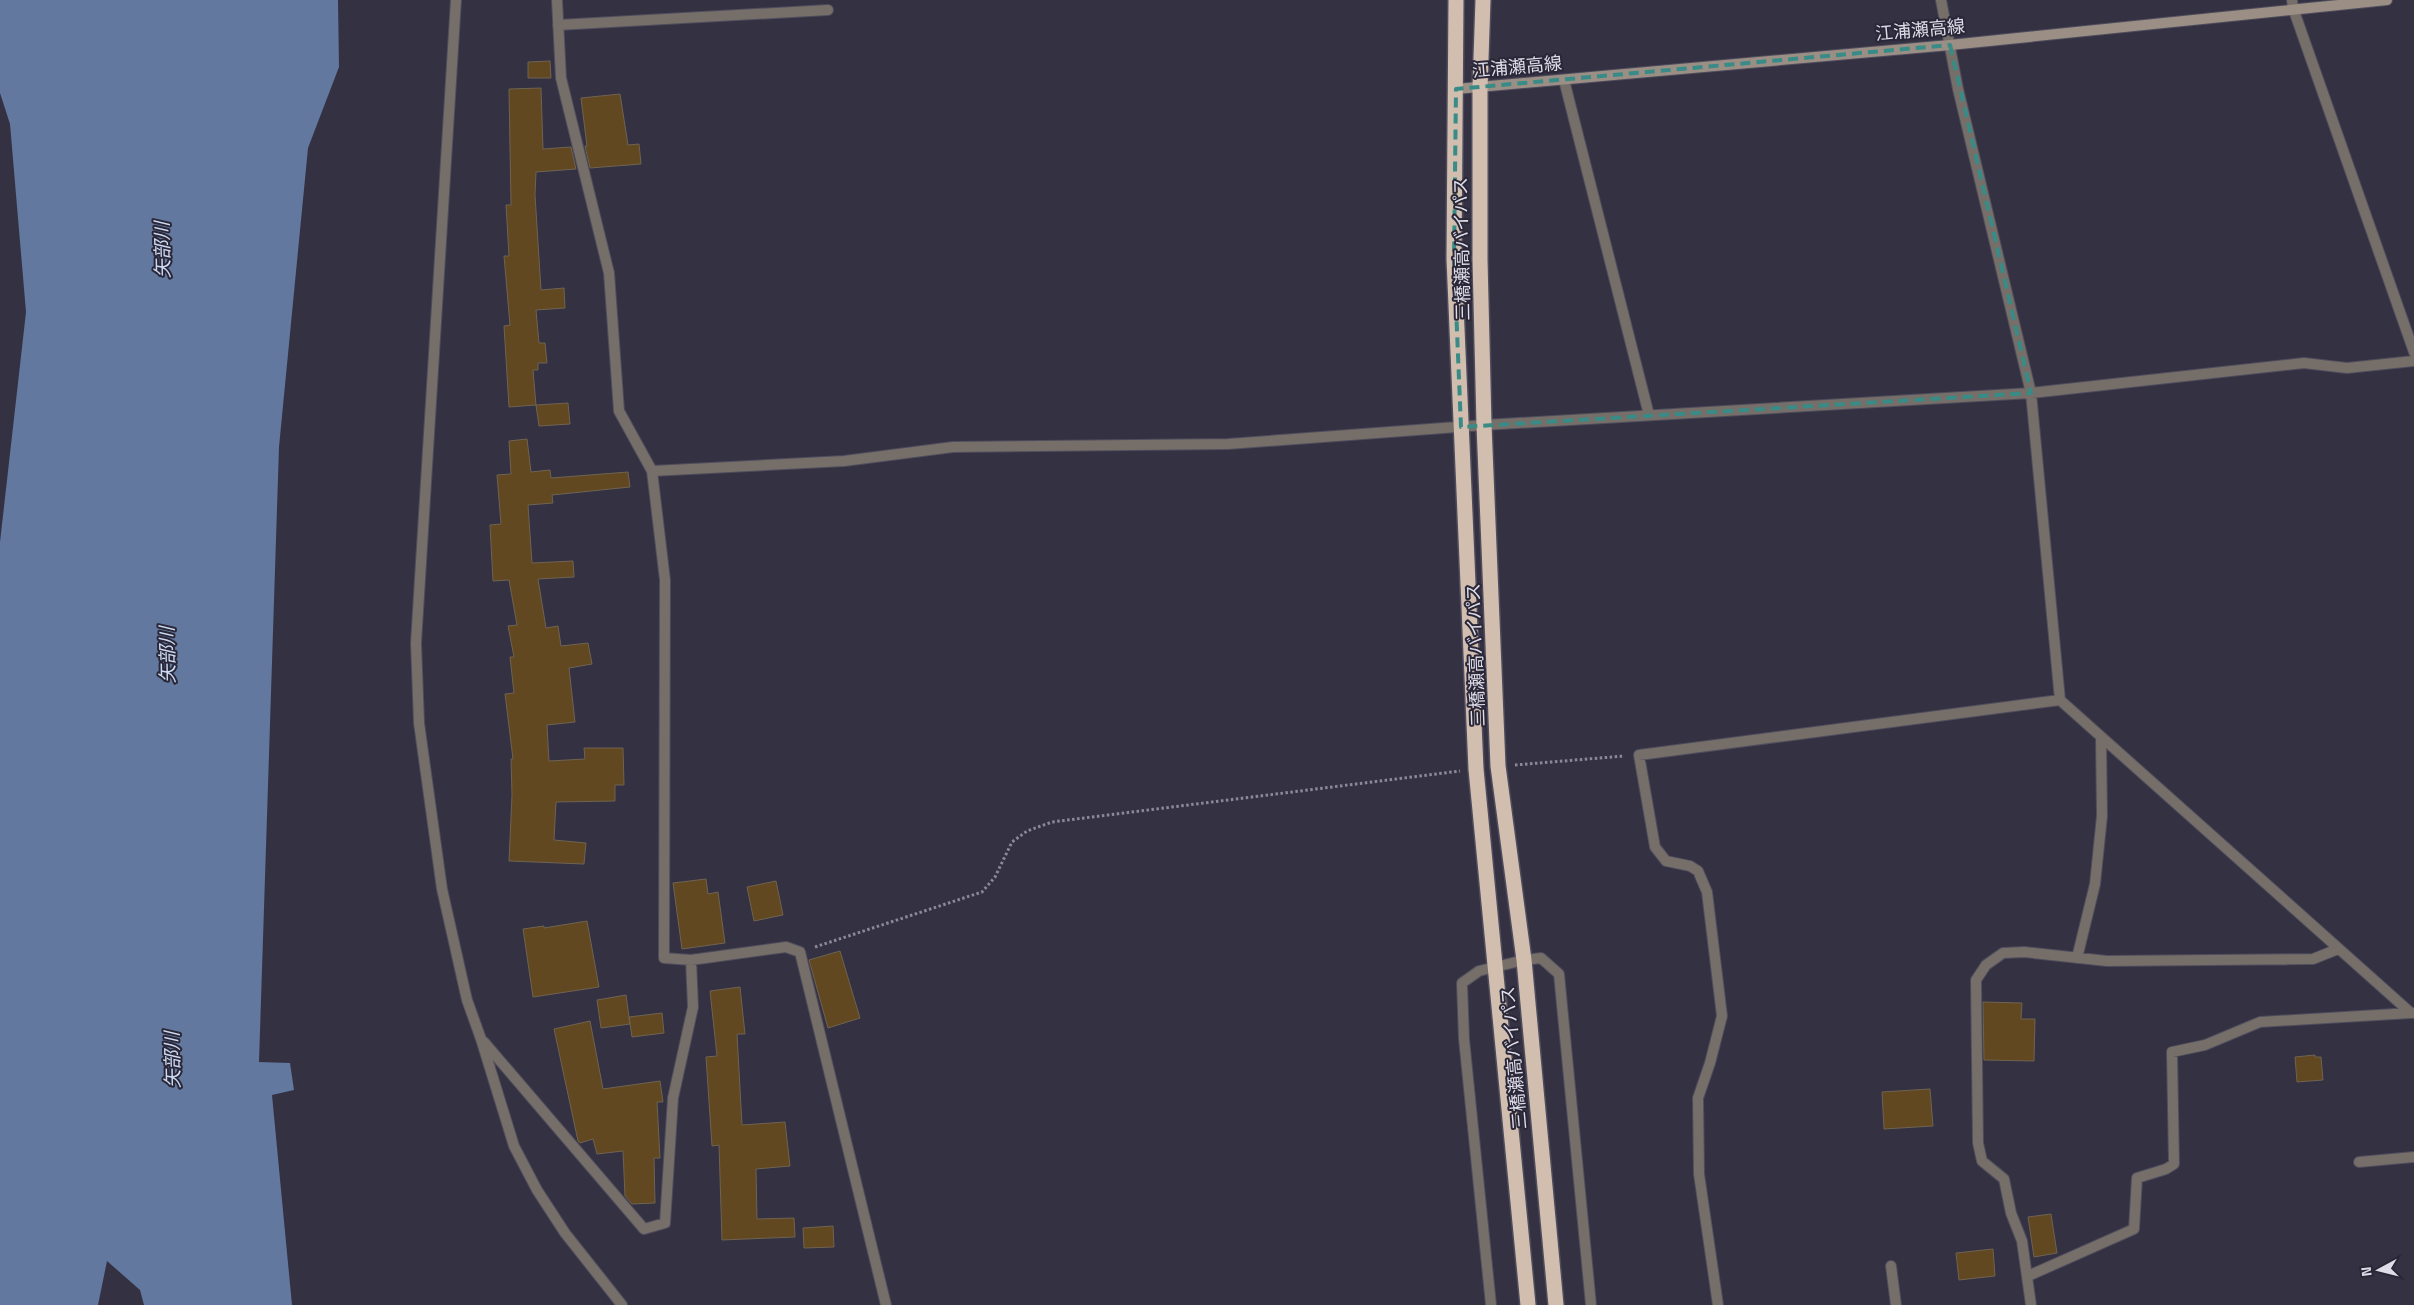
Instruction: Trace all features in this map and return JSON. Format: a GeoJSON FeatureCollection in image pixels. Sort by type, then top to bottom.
{"type":"FeatureCollection","features":[{"type":"Feature","properties":{"kind":"highway","name":"三橋瀬高バイパス"},"geometry":{"type":"LineString","coordinates":[[1456,0],[1454,259],[1476,769],[1528,1305]]}},
{"type":"Feature","properties":{"kind":"highway","name":"三橋瀬高バイパス"},"geometry":{"type":"LineString","coordinates":[[1483,0],[1480,88],[1480,260],[1484,425],[1498,766],[1524,960],[1556,1305]]}},
{"type":"Feature","properties":{"kind":"main road","name":"江浦瀬高線"},"geometry":{"type":"LineString","coordinates":[[1456,89],[1950,45],[2293,4],[2387,0]]}},
{"type":"Feature","properties":{"kind":"street"},"geometry":{"type":"LineString","coordinates":[[456,0],[416,643],[419,724],[442,889],[467,1000],[481,1039],[506,1126],[514,1146],[537,1190],[565,1232],[622,1305]]}},
{"type":"Feature","properties":{"kind":"street"},"geometry":{"type":"LineString","coordinates":[[557,0],[561,78],[609,273],[619,411],[652,471],[666,580],[664,958],[691,960],[786,947],[800,952],[886,1305]]}},
{"type":"Feature","properties":{"kind":"street"},"geometry":{"type":"LineString","coordinates":[[1941,0],[1958,89],[2031,393],[2060,700],[2412,1013]]}},
{"type":"Feature","properties":{"kind":"street"},"geometry":{"type":"LineString","coordinates":[[2293,4],[2414,352]]}},
{"type":"Feature","properties":{"kind":"street"},"geometry":{"type":"LineString","coordinates":[[558,25],[828,10]]}},
{"type":"Feature","properties":{"kind":"street"},"geometry":{"type":"LineString","coordinates":[[1564,80],[1650,415]]}},
{"type":"Feature","properties":{"kind":"street"},"geometry":{"type":"LineString","coordinates":[[652,471],[844,461],[953,447],[1228,444],[1484,425],[2031,393],[2304,363],[2347,368],[2414,362]]}},
{"type":"Feature","properties":{"kind":"street"},"geometry":{"type":"LineString","coordinates":[[1718,1305],[1699,1174],[1698,1098],[1710,1063],[1722,1016],[1707,892],[1698,871],[1690,866],[1666,861],[1655,848],[1639,755],[2060,700]]}},
{"type":"Feature","properties":{"kind":"street"},"geometry":{"type":"LineString","coordinates":[[2078,958],[2095,884],[2102,816],[2101,737]]}},
{"type":"Feature","properties":{"kind":"street"},"geometry":{"type":"LineString","coordinates":[[2030,1305],[2028,1276],[2022,1241],[2011,1213],[2004,1179],[1982,1161],[1978,1144],[1976,980],[1986,965],[2003,953],[2024,952],[2107,961],[2313,959],[2338,949]]}},
{"type":"Feature","properties":{"kind":"street"},"geometry":{"type":"LineString","coordinates":[[1491,1305],[1464,1039],[1462,983],[1479,971],[1524,960],[1541,958],[1560,974],[1591,1305]]}},
{"type":"Feature","properties":{"kind":"street"},"geometry":{"type":"LineString","coordinates":[[481,1039],[644,1229],[665,1223],[673,1098],[693,1007],[691,960]]}},
{"type":"Feature","properties":{"kind":"street"},"geometry":{"type":"LineString","coordinates":[[2028,1276],[2134,1229],[2137,1178],[2166,1169],[2174,1164],[2172,1052],[2205,1045],[2260,1022],[2412,1013]]}},
{"type":"Feature","properties":{"kind":"street"},"geometry":{"type":"LineString","coordinates":[[2359,1162],[2414,1157]]}},
{"type":"Feature","properties":{"kind":"street"},"geometry":{"type":"LineString","coordinates":[[1892,1266],[1896,1305]]}},
{"type":"Feature","properties":{"kind":"path"},"geometry":{"type":"LineString","coordinates":[[1498,766],[1639,755]]}},
{"type":"Feature","properties":{"kind":"path"},"geometry":{"type":"LineString","coordinates":[[800,952],[982,892],[995,877],[1012,842],[1027,831],[1052,822],[1476,769]]}},
{"type":"Feature","properties":{"kind":"highlighted area"},"geometry":{"type":"Polygon","coordinates":[[[1950,45],[2031,393],[1461,427],[1454,259],[1456,89],[1950,45]]]}},
{"type":"Feature","properties":{"kind":"water","name":"矢部川"},"geometry":{"type":"Polygon","coordinates":[[[0,0],[338,0],[339,67],[308,148],[279,447],[259,1062],[290,1063],[294,1090],[272,1095],[292,1305],[144,1305],[140,1290],[107,1261],[98,1305],[0,1305],[0,542],[26,312],[10,124],[0,93],[0,0]]]}},
{"type":"Feature","properties":{"kind":"building"},"geometry":{"type":"Polygon","coordinates":[[[550,61],[551,78],[528,78],[528,62],[550,61]]]}},
{"type":"Feature","properties":{"kind":"building"},"geometry":{"type":"Polygon","coordinates":[[[541,88],[543,149],[571,147],[576,169],[536,172],[535,195],[541,290],[564,288],[565,308],[536,310],[539,343],[545,343],[547,363],[538,363],[538,370],[533,370],[536,405],[509,407],[504,326],[510,325],[504,256],[509,256],[506,205],[511,205],[509,89],[541,88]]]}},
{"type":"Feature","properties":{"kind":"building"},"geometry":{"type":"Polygon","coordinates":[[[620,94],[628,145],[639,144],[641,164],[590,168],[585,146],[587,146],[581,98],[620,94]]]}},
{"type":"Feature","properties":{"kind":"building"},"geometry":{"type":"Polygon","coordinates":[[[568,403],[570,424],[539,426],[536,405],[568,403]]]}},
{"type":"Feature","properties":{"kind":"building"},"geometry":{"type":"Polygon","coordinates":[[[527,439],[531,472],[550,470],[551,478],[628,472],[630,487],[552,495],[553,503],[528,505],[532,563],[573,561],[574,577],[538,579],[546,628],[558,626],[561,646],[588,643],[592,664],[569,668],[575,722],[547,725],[549,761],[585,759],[584,748],[623,748],[624,785],[615,785],[615,801],[556,802],[554,840],[586,843],[584,864],[509,861],[512,795],[511,759],[513,759],[505,694],[514,693],[510,657],[514,657],[508,626],[517,625],[509,580],[493,581],[490,525],[501,524],[497,475],[511,474],[509,441],[527,439]]]}},
{"type":"Feature","properties":{"kind":"building"},"geometry":{"type":"Polygon","coordinates":[[[706,879],[708,894],[718,892],[725,943],[682,949],[673,883],[706,879]]]}},
{"type":"Feature","properties":{"kind":"building"},"geometry":{"type":"Polygon","coordinates":[[[776,881],[783,915],[754,921],[747,887],[776,881]]]}},
{"type":"Feature","properties":{"kind":"building"},"geometry":{"type":"Polygon","coordinates":[[[587,921],[599,987],[533,997],[523,929],[544,926],[544,928],[587,921]]]}},
{"type":"Feature","properties":{"kind":"building"},"geometry":{"type":"Polygon","coordinates":[[[840,951],[860,1018],[828,1028],[809,960],[840,951]]]}},
{"type":"Feature","properties":{"kind":"building"},"geometry":{"type":"Polygon","coordinates":[[[740,987],[745,1034],[737,1034],[742,1125],[785,1122],[790,1166],[756,1169],[757,1219],[794,1218],[795,1237],[722,1240],[719,1145],[712,1146],[706,1057],[717,1056],[710,991],[740,987]]]}},
{"type":"Feature","properties":{"kind":"building"},"geometry":{"type":"Polygon","coordinates":[[[626,995],[630,1024],[601,1028],[597,1000],[626,995]]]}},
{"type":"Feature","properties":{"kind":"building"},"geometry":{"type":"Polygon","coordinates":[[[1983,1002],[2022,1003],[2021,1019],[2035,1019],[2034,1061],[1984,1060],[1983,1002]]]}},
{"type":"Feature","properties":{"kind":"building"},"geometry":{"type":"Polygon","coordinates":[[[662,1013],[664,1033],[632,1037],[629,1017],[662,1013]]]}},
{"type":"Feature","properties":{"kind":"building"},"geometry":{"type":"Polygon","coordinates":[[[590,1021],[603,1089],[660,1081],[663,1102],[657,1102],[660,1158],[654,1158],[655,1203],[632,1204],[625,1196],[623,1151],[597,1154],[593,1139],[580,1143],[578,1141],[554,1029],[590,1021]]]}},
{"type":"Feature","properties":{"kind":"building"},"geometry":{"type":"Polygon","coordinates":[[[2315,1055],[2315,1057],[2321,1057],[2323,1080],[2297,1082],[2295,1057],[2315,1055]]]}},
{"type":"Feature","properties":{"kind":"building"},"geometry":{"type":"Polygon","coordinates":[[[1930,1089],[1933,1126],[1884,1129],[1882,1092],[1930,1089]]]}},
{"type":"Feature","properties":{"kind":"building"},"geometry":{"type":"Polygon","coordinates":[[[2051,1214],[2057,1253],[2034,1257],[2028,1217],[2051,1214]]]}},
{"type":"Feature","properties":{"kind":"building"},"geometry":{"type":"Polygon","coordinates":[[[833,1226],[834,1247],[804,1248],[803,1228],[833,1226]]]}},
{"type":"Feature","properties":{"kind":"building"},"geometry":{"type":"Polygon","coordinates":[[[1993,1249],[1995,1276],[1959,1280],[1956,1253],[1993,1249]]]}}]}
